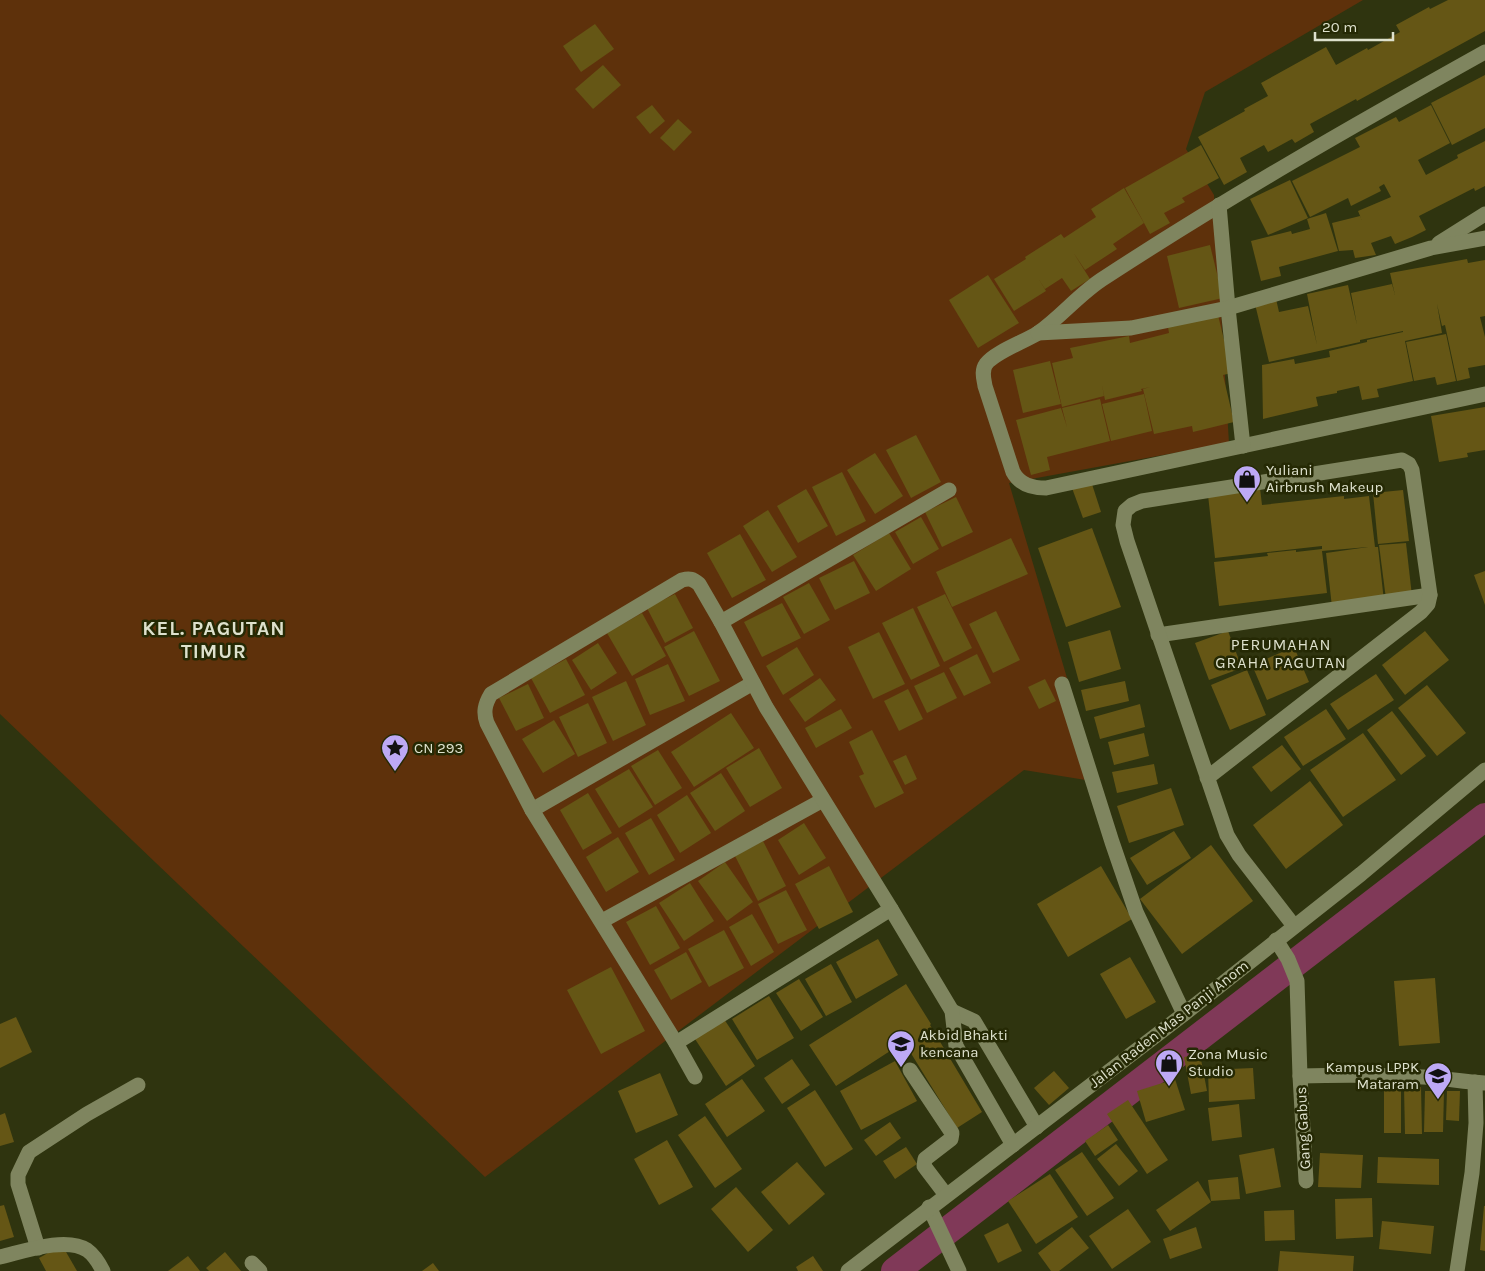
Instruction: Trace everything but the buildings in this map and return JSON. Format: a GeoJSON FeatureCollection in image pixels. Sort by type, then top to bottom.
{"type":"FeatureCollection","features":[{"type":"Feature","properties":{"kind":"street"},"geometry":{"type":"LineString","coordinates":[[1485,52],[1219,205],[1102,279],[1038,333],[987,362],[983,373],[985,386],[1013,472],[1016,478],[1025,485],[1036,488],[1046,488],[1485,394]]}},
{"type":"Feature","properties":{"kind":"street"},"geometry":{"type":"LineString","coordinates":[[1219,205],[1243,446]]}},
{"type":"Feature","properties":{"kind":"street"},"geometry":{"type":"LineString","coordinates":[[1431,248],[1485,214]]}},
{"type":"Feature","properties":{"kind":"street"},"geometry":{"type":"LineString","coordinates":[[1038,333],[1131,328],[1228,308],[1431,248],[1485,238]]}},
{"type":"Feature","properties":{"kind":"street"},"geometry":{"type":"LineString","coordinates":[[1208,778],[1422,612],[1428,604],[1430,595],[1412,470],[1409,464],[1402,460],[1392,461],[1151,499],[1132,505],[1125,511],[1123,525],[1127,541],[1227,835],[1239,855],[1294,926]]}},
{"type":"Feature","properties":{"kind":"street"},"geometry":{"type":"LineString","coordinates":[[721,622],[950,490]]}},
{"type":"Feature","properties":{"kind":"street"},"geometry":{"type":"LineString","coordinates":[[695,1077],[602,921],[532,810],[484,714],[491,694],[688,578],[699,584],[766,707],[952,1011],[956,1046],[1013,1144]]}},
{"type":"Feature","properties":{"kind":"street"},"geometry":{"type":"LineString","coordinates":[[1158,635],[1430,595]]}},
{"type":"Feature","properties":{"kind":"street"},"geometry":{"type":"LineString","coordinates":[[532,810],[753,683]]}},
{"type":"Feature","properties":{"kind":"street"},"geometry":{"type":"LineString","coordinates":[[1062,684],[1136,912],[1184,1014]]}},
{"type":"Feature","properties":{"kind":"street","name":"Jalan Raden Mas Panji Anom"},"geometry":{"type":"LineString","coordinates":[[848,1271],[929,1207],[1184,1014],[1361,874],[1485,770]]}},
{"type":"Feature","properties":{"kind":"street"},"geometry":{"type":"LineString","coordinates":[[602,921],[822,800]]}},
{"type":"Feature","properties":{"kind":"street"},"geometry":{"type":"LineString","coordinates":[[676,1043],[891,909]]}},
{"type":"Feature","properties":{"kind":"street","name":"Gang Gabus"},"geometry":{"type":"LineString","coordinates":[[1276,940],[1288,959],[1297,981],[1306,1181]]}},
{"type":"Feature","properties":{"kind":"street"},"geometry":{"type":"LineString","coordinates":[[952,1011],[974,1021],[1037,1127]]}},
{"type":"Feature","properties":{"kind":"street"},"geometry":{"type":"LineString","coordinates":[[910,1070],[952,1133],[951,1139],[925,1159],[924,1166],[946,1195]]}},
{"type":"Feature","properties":{"kind":"street","name":"Gang Gabus"},"geometry":{"type":"LineString","coordinates":[[1300,1076],[1374,1075],[1455,1079],[1480,1083]]}},
{"type":"Feature","properties":{"kind":"street"},"geometry":{"type":"LineString","coordinates":[[1457,1271],[1472,1173],[1480,1083]]}},
{"type":"Feature","properties":{"kind":"street"},"geometry":{"type":"LineString","coordinates":[[38,1248],[18,1184],[18,1174],[29,1152],[87,1114],[138,1085]]}},
{"type":"Feature","properties":{"kind":"street"},"geometry":{"type":"LineString","coordinates":[[929,1207],[959,1271]]}},
{"type":"Feature","properties":{"kind":"street"},"geometry":{"type":"LineString","coordinates":[[0,1257],[60,1244],[71,1245],[86,1249],[97,1260],[103,1271]]}},
{"type":"Feature","properties":{"kind":"shaded area"},"geometry":{"type":"Polygon","coordinates":[[[0,0],[1363,0],[1205,92],[1186,149],[1214,195],[1229,443],[1009,483],[1098,782],[1024,770],[485,1177],[0,714],[0,0]]]}},
{"type":"Feature","properties":{"kind":"waterway"},"geometry":{"type":"LineString","coordinates":[[895,1271],[1485,817]]}},
{"type":"Feature","properties":{"kind":"place","name":"Yuliani Airbrush Makeup"},"geometry":{"type":"Point","coordinates":[1247,503]}},
{"type":"Feature","properties":{"kind":"place","name":"CN 293"},"geometry":{"type":"Point","coordinates":[395,772]}},
{"type":"Feature","properties":{"kind":"place","name":"Akbid Bhakti kencana"},"geometry":{"type":"Point","coordinates":[901,1068]}},
{"type":"Feature","properties":{"kind":"place","name":"Zona Music Studio"},"geometry":{"type":"Point","coordinates":[1169,1087]}},
{"type":"Feature","properties":{"kind":"place","name":"Kampus LPPK Mataram"},"geometry":{"type":"Point","coordinates":[1438,1100]}},
{"type":"Feature","properties":{"kind":"district","name":"KEL. PAGUTAN TIMUR"},"geometry":{"type":"Point","coordinates":[214,640]}},
{"type":"Feature","properties":{"kind":"district","name":"PERUMAHAN GRAHA PAGUTAN"},"geometry":{"type":"Point","coordinates":[1281,653]}}]}
